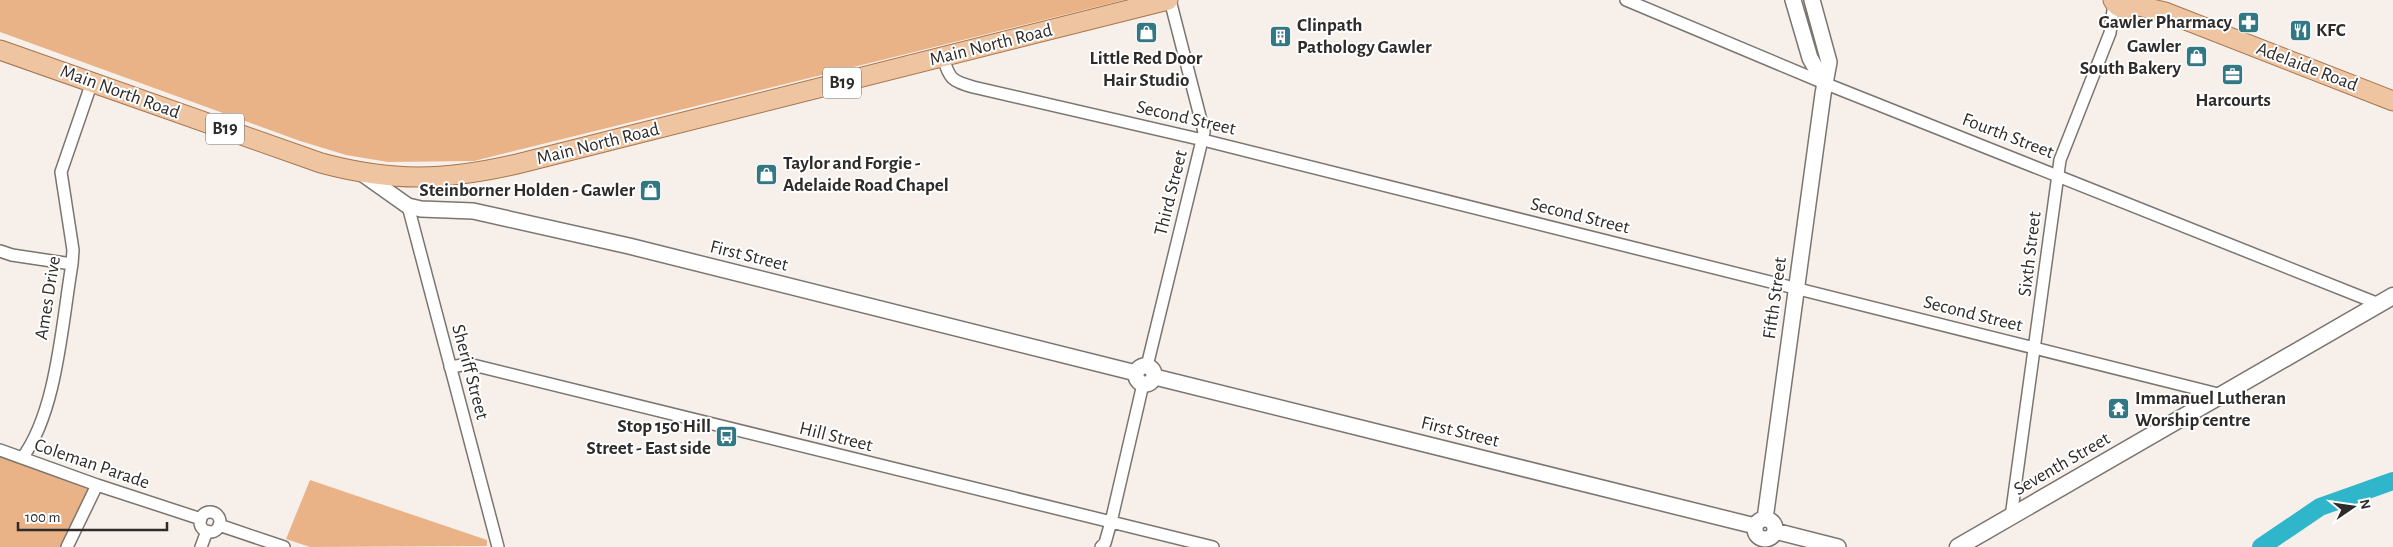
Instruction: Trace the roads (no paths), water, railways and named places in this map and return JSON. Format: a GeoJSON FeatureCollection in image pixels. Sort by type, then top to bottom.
{"type":"FeatureCollection","features":[{"type":"Feature","properties":{"kind":"main road","name":"Main North Road"},"geometry":{"type":"LineString","coordinates":[[0,49],[298,155],[359,171],[424,178],[469,174],[498,168],[1169,0]]}},
{"type":"Feature","properties":{"kind":"main road","name":"Adelaide Road"},"geometry":{"type":"LineString","coordinates":[[2129,3],[2165,12],[2393,101]]}},
{"type":"Feature","properties":{"kind":"main road","name":"Seventh Street"},"geometry":{"type":"LineString","coordinates":[[1958,547],[2386,300]]}},
{"type":"Feature","properties":{"kind":"street","name":"Third Street"},"geometry":{"type":"LineString","coordinates":[[1101,547],[1105,543],[1112,522],[1145,375],[1204,132],[1169,0]]}},
{"type":"Feature","properties":{"kind":"street","name":"Fourth Street"},"geometry":{"type":"LineString","coordinates":[[1626,0],[1824,83],[2058,175],[2386,300]]}},
{"type":"Feature","properties":{"kind":"street"},"geometry":{"type":"LineString","coordinates":[[1793,0],[1810,58],[1824,83]]}},
{"type":"Feature","properties":{"kind":"street","name":"Fifth Street"},"geometry":{"type":"LineString","coordinates":[[1760,522],[1796,288],[1824,83],[1829,62],[1812,0]]}},
{"type":"Feature","properties":{"kind":"street","name":"Sixth Street"},"geometry":{"type":"LineString","coordinates":[[2011,517],[2060,160],[2110,33],[2129,3]]}},
{"type":"Feature","properties":{"kind":"street","name":"Second Street"},"geometry":{"type":"LineString","coordinates":[[943,57],[950,77],[959,83],[1203,140],[2222,395]]}},
{"type":"Feature","properties":{"kind":"street","name":"Ames Drive"},"geometry":{"type":"LineString","coordinates":[[22,458],[34,442],[49,400],[73,250],[61,172],[92,82]]}},
{"type":"Feature","properties":{"kind":"street","name":"First Street"},"geometry":{"type":"LineString","coordinates":[[359,171],[408,206],[421,209],[473,211],[629,246],[1145,375],[1760,522]]}},
{"type":"Feature","properties":{"kind":"street","name":"Sheriff Street"},"geometry":{"type":"LineString","coordinates":[[408,206],[498,547]]}},
{"type":"Feature","properties":{"kind":"street"},"geometry":{"type":"LineString","coordinates":[[0,251],[12,255],[72,264]]}},
{"type":"Feature","properties":{"kind":"street","name":"Hill Street"},"geometry":{"type":"LineString","coordinates":[[450,367],[468,364],[1213,547]]}},
{"type":"Feature","properties":{"kind":"street","name":"Coleman Parade"},"geometry":{"type":"LineString","coordinates":[[0,450],[96,485],[201,519]]}},
{"type":"Feature","properties":{"kind":"street"},"geometry":{"type":"LineString","coordinates":[[67,547],[96,485]]}},
{"type":"Feature","properties":{"kind":"street"},"geometry":{"type":"LineString","coordinates":[[212,513],[218,516],[219,525],[216,530],[207,531],[202,528],[201,519],[204,514],[212,513]]}},
{"type":"Feature","properties":{"kind":"street"},"geometry":{"type":"LineString","coordinates":[[1760,522],[1755,533],[1766,539],[1838,547]]}},
{"type":"Feature","properties":{"kind":"street"},"geometry":{"type":"LineString","coordinates":[[219,525],[284,547]]}},
{"type":"Feature","properties":{"kind":"street"},"geometry":{"type":"LineString","coordinates":[[201,547],[207,531]]}},
{"type":"Feature","properties":{"kind":"waterway"},"geometry":{"type":"LineString","coordinates":[[2261,547],[2320,507],[2393,481]]}},
{"type":"Feature","properties":{"kind":"place","name":"Gawler Pharmacy"},"geometry":{"type":"Point","coordinates":[2248,22]}},
{"type":"Feature","properties":{"kind":"place","name":"KFC"},"geometry":{"type":"Point","coordinates":[2300,30]}},
{"type":"Feature","properties":{"kind":"place","name":"Little Red Door Hair Studio"},"geometry":{"type":"Point","coordinates":[1146,32]}},
{"type":"Feature","properties":{"kind":"place","name":"Clinpath Pathology Gawler"},"geometry":{"type":"Point","coordinates":[1281,36]}},
{"type":"Feature","properties":{"kind":"place","name":"Gawler South Bakery"},"geometry":{"type":"Point","coordinates":[2197,57]}},
{"type":"Feature","properties":{"kind":"place","name":"Harcourts"},"geometry":{"type":"Point","coordinates":[2233,74]}},
{"type":"Feature","properties":{"kind":"place","name":"Taylor and Forgie - Adelaide Road Chapel"},"geometry":{"type":"Point","coordinates":[767,174]}},
{"type":"Feature","properties":{"kind":"place","name":"Steinborner Holden - Gawler"},"geometry":{"type":"Point","coordinates":[651,190]}},
{"type":"Feature","properties":{"kind":"place","name":"Immanuel Lutheran Worship centre"},"geometry":{"type":"Point","coordinates":[2119,409]}},
{"type":"Feature","properties":{"kind":"place","name":"Stop 150 Hill Street - East side"},"geometry":{"type":"Point","coordinates":[727,437]}}]}
